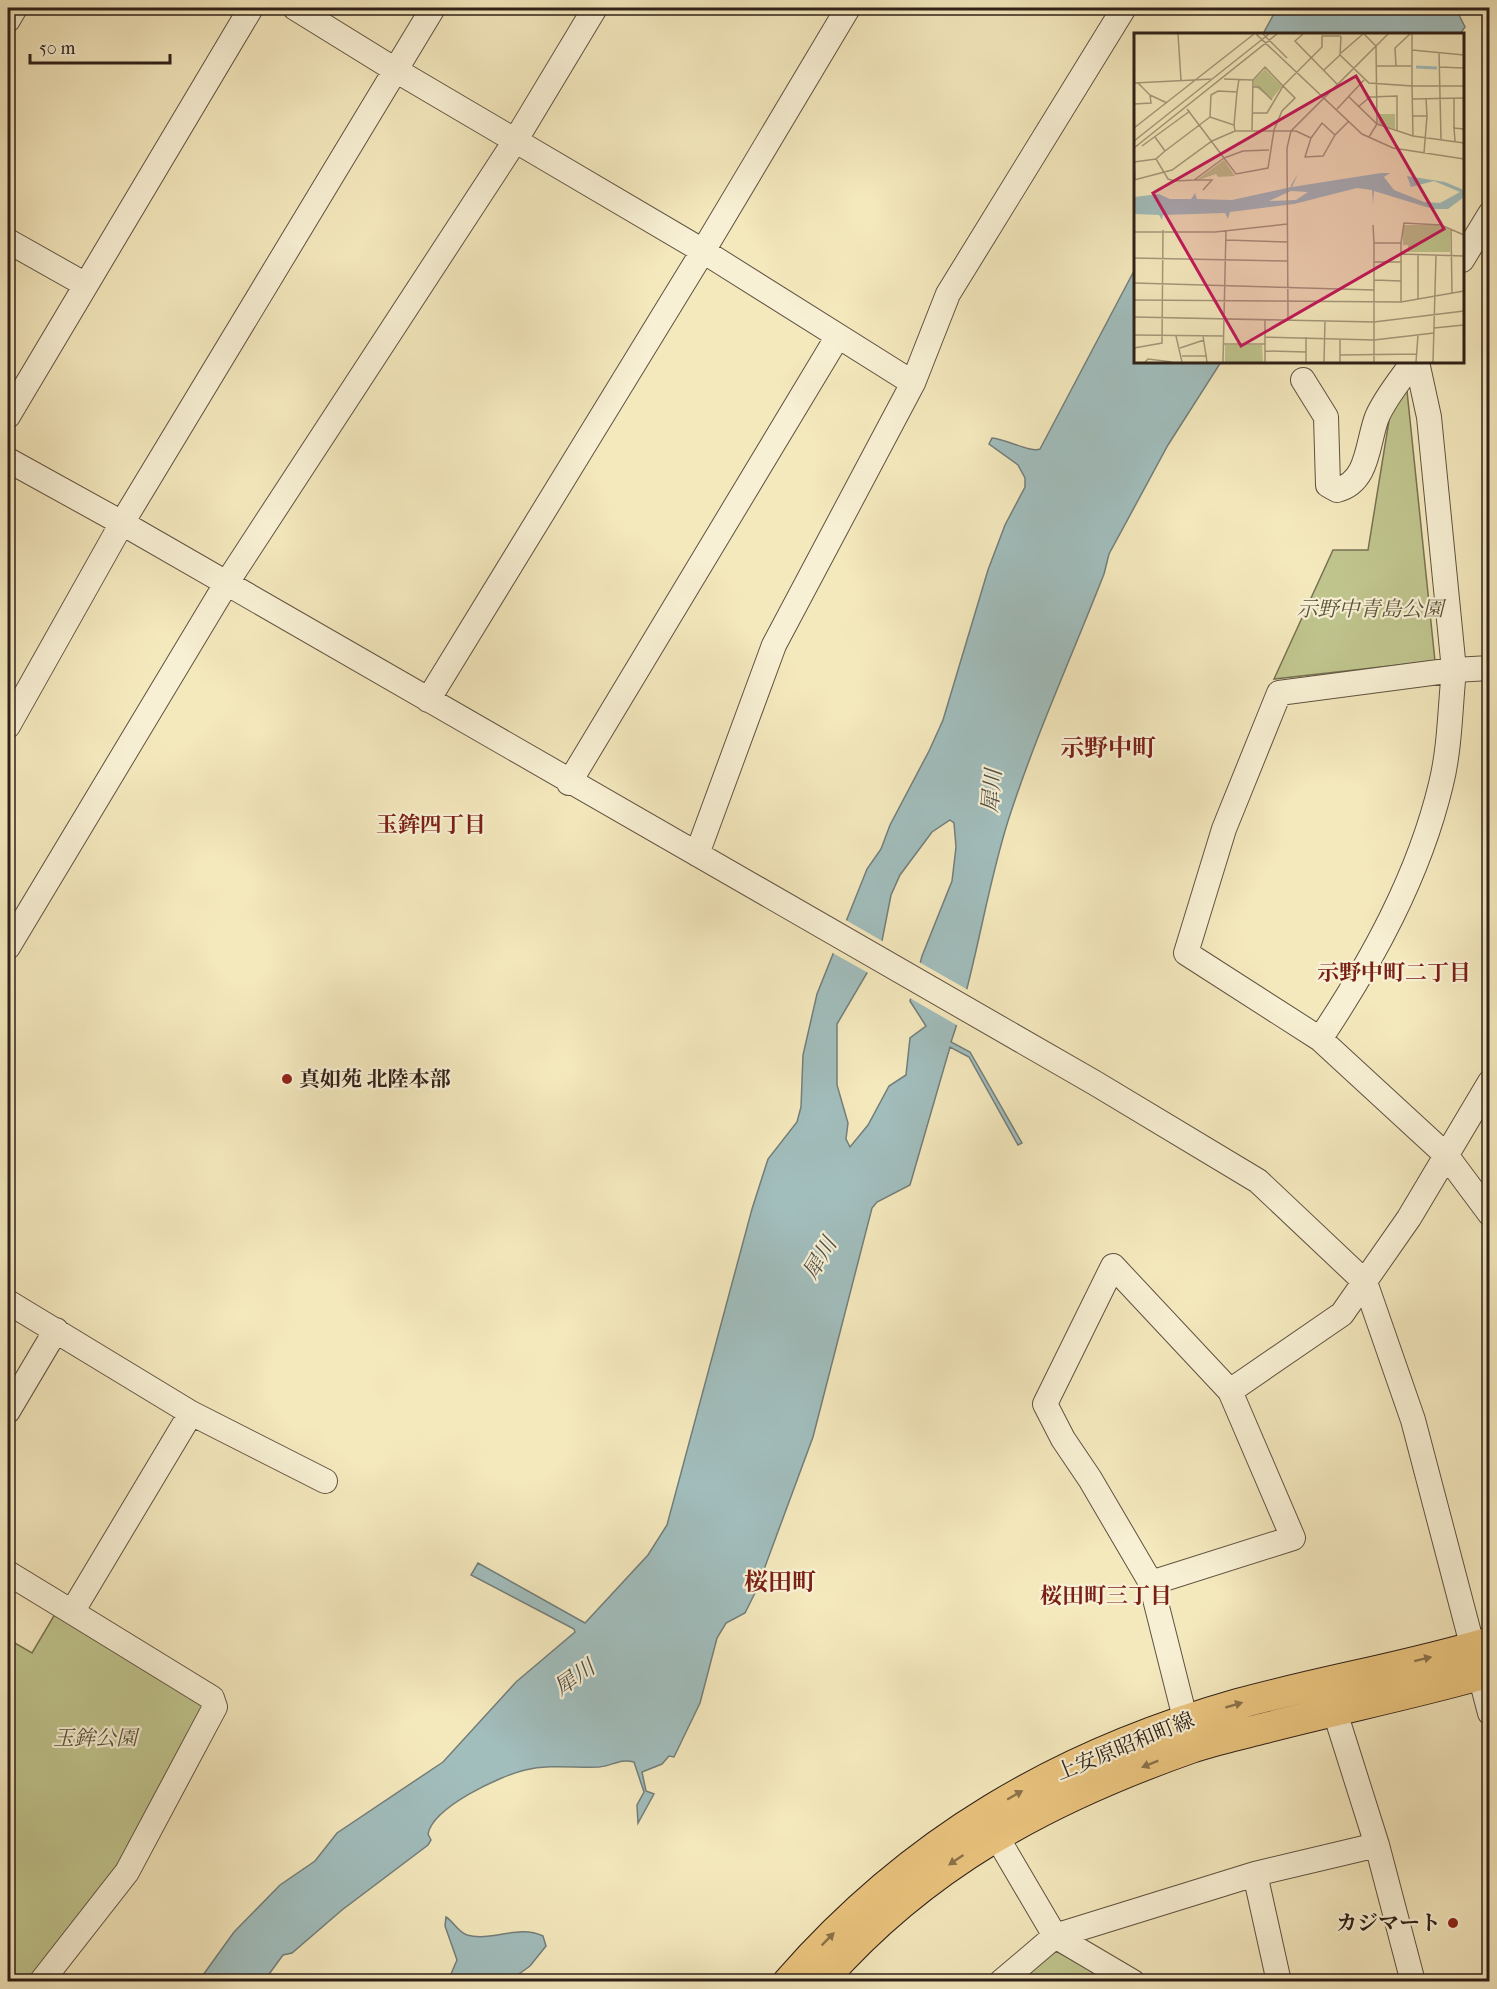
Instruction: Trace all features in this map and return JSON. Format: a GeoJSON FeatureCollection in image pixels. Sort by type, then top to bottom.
{"type":"FeatureCollection","features":[{"type":"Feature","properties":{"kind":"main road","name":"上安原昭和町線"},"geometry":{"type":"LineString","coordinates":[[820,1982],[843,1956],[916,1889],[954,1861],[990,1825],[1082,1759],[1189,1733],[1334,1710],[1483,1659]]}},
{"type":"Feature","properties":{"kind":"main road","name":"上安原昭和町線"},"geometry":{"type":"LineString","coordinates":[[1189,1733],[1239,1704],[1483,1659]]}},
{"type":"Feature","properties":{"kind":"main road","name":"上安原昭和町線"},"geometry":{"type":"LineString","coordinates":[[788,1982],[854,1912],[894,1878],[953,1833],[990,1825]]}},
{"type":"Feature","properties":{"kind":"street"},"geometry":{"type":"LineString","coordinates":[[8,20],[15,8]]}},
{"type":"Feature","properties":{"kind":"street"},"geometry":{"type":"LineString","coordinates":[[8,416],[250,8]]}},
{"type":"Feature","properties":{"kind":"street"},"geometry":{"type":"LineString","coordinates":[[295,8],[397,71],[703,251],[913,383]]}},
{"type":"Feature","properties":{"kind":"street"},"geometry":{"type":"LineString","coordinates":[[8,726],[122,524],[433,8]]}},
{"type":"Feature","properties":{"kind":"street"},"geometry":{"type":"LineString","coordinates":[[8,947],[226,585],[515,141],[595,8]]}},
{"type":"Feature","properties":{"kind":"street"},"geometry":{"type":"LineString","coordinates":[[428,700],[703,251],[848,8]]}},
{"type":"Feature","properties":{"kind":"street"},"geometry":{"type":"LineString","coordinates":[[697,854],[774,645],[913,383],[948,294],[1124,8]]}},
{"type":"Feature","properties":{"kind":"street"},"geometry":{"type":"LineString","coordinates":[[1464,257],[1490,214]]}},
{"type":"Feature","properties":{"kind":"street"},"geometry":{"type":"LineString","coordinates":[[8,241],[86,285]]}},
{"type":"Feature","properties":{"kind":"street"},"geometry":{"type":"LineString","coordinates":[[569,783],[838,336]]}},
{"type":"Feature","properties":{"kind":"street"},"geometry":{"type":"LineString","coordinates":[[1303,380],[1326,417],[1328,485],[1337,490],[1349,487],[1360,474],[1378,416],[1412,363]]}},
{"type":"Feature","properties":{"kind":"street"},"geometry":{"type":"LineString","coordinates":[[1320,1039],[1385,932],[1425,840],[1442,783],[1454,670],[1429,417],[1417,363]]}},
{"type":"Feature","properties":{"kind":"street"},"geometry":{"type":"LineString","coordinates":[[8,460],[1095,1083],[1258,1181],[1365,1282],[1413,1420],[1483,1659],[1490,1713]]}},
{"type":"Feature","properties":{"kind":"street"},"geometry":{"type":"LineString","coordinates":[[1490,668],[1454,670],[1279,693],[1224,829],[1186,952],[1320,1039],[1446,1155],[1490,1214]]}},
{"type":"Feature","properties":{"kind":"street"},"geometry":{"type":"LineString","coordinates":[[1230,1391],[1342,1314],[1409,1218],[1490,1082]]}},
{"type":"Feature","properties":{"kind":"street"},"geometry":{"type":"LineString","coordinates":[[1151,1583],[1293,1539],[1230,1391],[1113,1266],[1045,1404],[1063,1439],[1090,1479],[1151,1583],[1189,1733]]}},
{"type":"Feature","properties":{"kind":"street"},"geometry":{"type":"LineString","coordinates":[[8,1302],[191,1413],[325,1481]]}},
{"type":"Feature","properties":{"kind":"street"},"geometry":{"type":"LineString","coordinates":[[8,1411],[56,1330]]}},
{"type":"Feature","properties":{"kind":"street"},"geometry":{"type":"LineString","coordinates":[[72,1612],[191,1413]]}},
{"type":"Feature","properties":{"kind":"street"},"geometry":{"type":"LineString","coordinates":[[8,1573],[212,1698],[215,1707],[127,1872],[41,1982]]}},
{"type":"Feature","properties":{"kind":"street"},"geometry":{"type":"LineString","coordinates":[[1334,1710],[1377,1845],[1413,1982]]}},
{"type":"Feature","properties":{"kind":"street"},"geometry":{"type":"LineString","coordinates":[[990,1825],[1055,1936],[1133,1982]]}},
{"type":"Feature","properties":{"kind":"street"},"geometry":{"type":"LineString","coordinates":[[1000,1982],[1055,1936],[1255,1874],[1377,1845]]}},
{"type":"Feature","properties":{"kind":"street"},"geometry":{"type":"LineString","coordinates":[[1255,1874],[1279,1982]]}},
{"type":"Feature","properties":{"kind":"green space","name":"示野中青島公園"},"geometry":{"type":"Polygon","coordinates":[[[1404,363],[1435,661],[1274,679],[1333,550],[1368,550],[1393,396],[1404,363]]]}},
{"type":"Feature","properties":{"kind":"green space","name":"玉鉾公園"},"geometry":{"type":"Polygon","coordinates":[[[55,1614],[203,1702],[206,1714],[122,1870],[32,1981],[8,1982],[8,1639],[32,1653],[55,1614]]]}},
{"type":"Feature","properties":{"kind":"green space"},"geometry":{"type":"Polygon","coordinates":[[[1058,1952],[1112,1981],[1014,1982],[1048,1953],[1058,1952]]]}},
{"type":"Feature","properties":{"kind":"water"},"geometry":{"type":"Polygon","coordinates":[[[1277,8],[1461,8],[1459,15],[1465,27],[1461,33],[1264,33],[1277,8]]]}},
{"type":"Feature","properties":{"kind":"water","name":"犀川"},"geometry":{"type":"Polygon","coordinates":[[[1134,271],[1134,363],[1220,363],[1168,445],[1109,554],[1104,574],[1019,790],[993,876],[960,1015],[951,1042],[970,1052],[1022,1143],[1018,1145],[969,1057],[950,1047],[910,1185],[877,1202],[872,1208],[813,1437],[756,1591],[745,1613],[726,1623],[717,1638],[700,1703],[674,1757],[669,1756],[662,1764],[642,1772],[646,1791],[654,1794],[638,1823],[637,1805],[644,1792],[634,1762],[624,1761],[599,1767],[544,1767],[514,1773],[454,1803],[433,1824],[428,1834],[431,1840],[428,1845],[342,1910],[292,1953],[283,1955],[264,1981],[198,1982],[234,1932],[280,1885],[315,1861],[337,1833],[443,1762],[516,1682],[575,1632],[574,1629],[471,1575],[478,1563],[585,1623],[648,1555],[667,1525],[752,1209],[768,1159],[797,1122],[801,1107],[803,1055],[817,994],[867,869],[881,849],[890,825],[943,720],[988,570],[1005,525],[1025,487],[1025,478],[1018,465],[989,444],[992,438],[1036,450],[1040,449],[1134,271]],[[950,820],[932,832],[900,875],[891,895],[882,941],[867,973],[837,1024],[837,1085],[848,1123],[846,1139],[850,1147],[868,1125],[889,1086],[906,1075],[910,1038],[926,1026],[910,1001],[922,956],[952,881],[956,847],[954,823],[950,820]]]}},
{"type":"Feature","properties":{"kind":"water"},"geometry":{"type":"Polygon","coordinates":[[[446,1917],[467,1935],[476,1937],[515,1932],[534,1933],[543,1936],[546,1946],[530,1966],[509,1981],[448,1981],[457,1960],[445,1926],[446,1917]]]}},
{"type":"Feature","properties":{"kind":"pier"},"geometry":{"type":"Polygon","coordinates":[[[844,919],[884,942],[870,974],[831,952],[844,919]]]}},
{"type":"Feature","properties":{"kind":"pier"},"geometry":{"type":"Polygon","coordinates":[[[919,962],[970,991],[960,1027],[908,997],[919,962]]]}},
{"type":"Feature","properties":{"kind":"place","name":"真如苑 北陸本部"},"geometry":{"type":"Point","coordinates":[287,1079]}},
{"type":"Feature","properties":{"kind":"place","name":"カジマート"},"geometry":{"type":"Point","coordinates":[1453,1923]}},
{"type":"Feature","properties":{"kind":"district","name":"示野中町"},"geometry":{"type":"Point","coordinates":[1108,748]}},
{"type":"Feature","properties":{"kind":"district","name":"玉鉾四丁目"},"geometry":{"type":"Point","coordinates":[431,824]}},
{"type":"Feature","properties":{"kind":"district","name":"示野中町二丁目"},"geometry":{"type":"Point","coordinates":[1394,972]}},
{"type":"Feature","properties":{"kind":"district","name":"桜田町"},"geometry":{"type":"Point","coordinates":[780,1582]}},
{"type":"Feature","properties":{"kind":"district","name":"桜田町三丁目"},"geometry":{"type":"Point","coordinates":[1106,1595]}}]}
